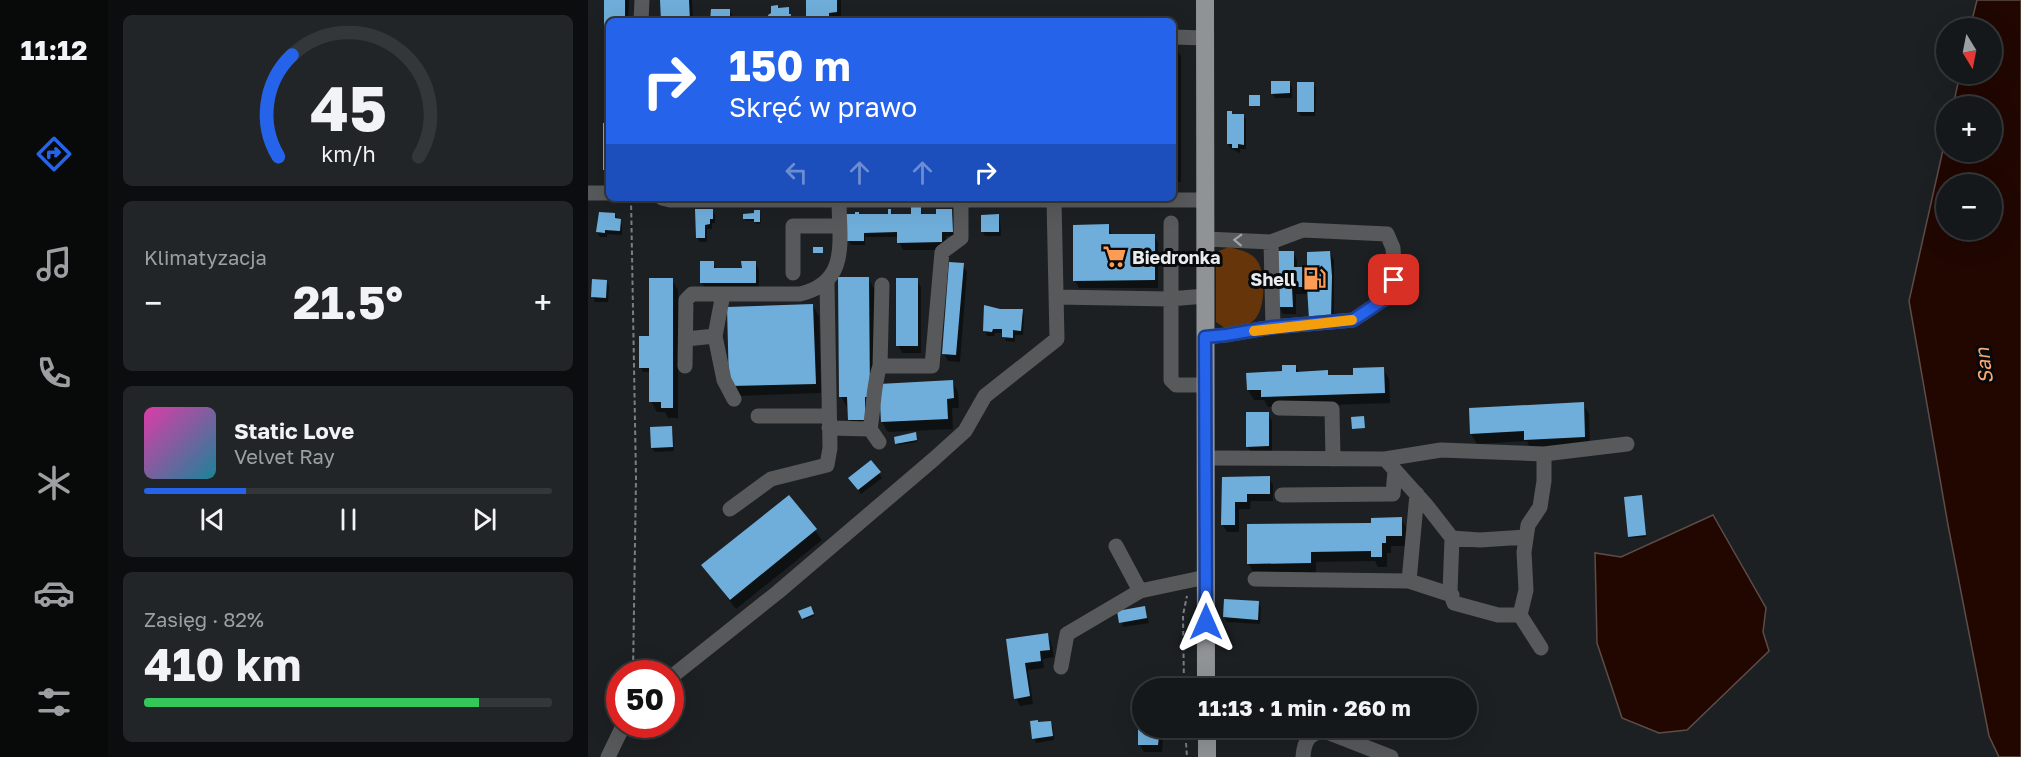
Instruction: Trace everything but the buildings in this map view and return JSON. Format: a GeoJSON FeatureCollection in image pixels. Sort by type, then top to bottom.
{"type":"FeatureCollection","features":[{"type":"Feature","properties":{"kind":"main road"},"geometry":{"type":"LineString","coordinates":[[1205,0],[1206,458],[1202,578],[1206,678]]}},
{"type":"Feature","properties":{"kind":"main road"},"geometry":{"type":"LineString","coordinates":[[1207,738],[1207,757]]}},
{"type":"Feature","properties":{"kind":"street"},"geometry":{"type":"LineString","coordinates":[[641,18],[642,0]]}},
{"type":"Feature","properties":{"kind":"street"},"geometry":{"type":"LineString","coordinates":[[1176,38],[1205,38]]}},
{"type":"Feature","properties":{"kind":"street"},"geometry":{"type":"LineString","coordinates":[[588,194],[606,194]]}},
{"type":"Feature","properties":{"kind":"street"},"geometry":{"type":"LineString","coordinates":[[1176,200],[1206,200]]}},
{"type":"Feature","properties":{"kind":"street"},"geometry":{"type":"LineString","coordinates":[[685,366],[686,300],[692,294],[801,294],[816,291],[827,282],[836,270],[839,201]]}},
{"type":"Feature","properties":{"kind":"street"},"geometry":{"type":"LineString","coordinates":[[880,366],[932,366],[942,252],[961,238],[970,201]]}},
{"type":"Feature","properties":{"kind":"street"},"geometry":{"type":"LineString","coordinates":[[684,667],[778,592],[965,431],[985,396],[1057,339],[1054,201]]}},
{"type":"Feature","properties":{"kind":"street"},"geometry":{"type":"LineString","coordinates":[[1171,223],[1171,380],[1176,385],[1206,385]]}},
{"type":"Feature","properties":{"kind":"street"},"geometry":{"type":"LineString","coordinates":[[793,273],[793,226],[839,226]]}},
{"type":"Feature","properties":{"kind":"street"},"geometry":{"type":"LineString","coordinates":[[1205,337],[1273,327],[1353,320],[1389,296],[1394,280],[1393,248],[1387,234],[1303,230],[1271,242],[1206,239]]}},
{"type":"Feature","properties":{"kind":"street"},"geometry":{"type":"LineString","coordinates":[[1271,242],[1273,327]]}},
{"type":"Feature","properties":{"kind":"street"},"geometry":{"type":"LineString","coordinates":[[730,509],[771,479],[827,465],[830,448],[827,282]]}},
{"type":"Feature","properties":{"kind":"street"},"geometry":{"type":"LineString","coordinates":[[870,429],[875,404],[876,378],[880,366],[882,285]]}},
{"type":"Feature","properties":{"kind":"street"},"geometry":{"type":"LineString","coordinates":[[723,294],[715,336],[724,380],[734,399]]}},
{"type":"Feature","properties":{"kind":"street"},"geometry":{"type":"LineString","coordinates":[[1056,297],[1206,296]]}},
{"type":"Feature","properties":{"kind":"street"},"geometry":{"type":"LineString","coordinates":[[686,339],[715,336]]}},
{"type":"Feature","properties":{"kind":"street"},"geometry":{"type":"LineString","coordinates":[[1279,408],[1332,409],[1333,459]]}},
{"type":"Feature","properties":{"kind":"street"},"geometry":{"type":"LineString","coordinates":[[758,416],[829,422],[870,429],[879,442]]}},
{"type":"Feature","properties":{"kind":"street"},"geometry":{"type":"LineString","coordinates":[[1206,458],[1385,459],[1441,450],[1544,454],[1627,444]]}},
{"type":"Feature","properties":{"kind":"street"},"geometry":{"type":"LineString","coordinates":[[1541,648],[1520,615],[1526,590],[1524,552],[1526,537],[1528,525],[1539,507],[1544,482],[1544,454]]}},
{"type":"Feature","properties":{"kind":"street"},"geometry":{"type":"LineString","coordinates":[[1385,459],[1452,538],[1454,603],[1498,615],[1520,615]]}},
{"type":"Feature","properties":{"kind":"street"},"geometry":{"type":"LineString","coordinates":[[1282,495],[1393,494],[1395,471]]}},
{"type":"Feature","properties":{"kind":"street"},"geometry":{"type":"LineString","coordinates":[[1409,581],[1417,494]]}},
{"type":"Feature","properties":{"kind":"street"},"geometry":{"type":"LineString","coordinates":[[1452,538],[1480,540],[1526,537]]}},
{"type":"Feature","properties":{"kind":"street"},"geometry":{"type":"LineString","coordinates":[[1116,546],[1140,591]]}},
{"type":"Feature","properties":{"kind":"street"},"geometry":{"type":"LineString","coordinates":[[1061,667],[1067,634],[1140,591],[1202,578]]}},
{"type":"Feature","properties":{"kind":"street"},"geometry":{"type":"LineString","coordinates":[[1255,579],[1409,581],[1452,595]]}},
{"type":"Feature","properties":{"kind":"street"},"geometry":{"type":"LineString","coordinates":[[1304,757],[1304,746],[1310,735],[1327,732],[1391,757]]}},
{"type":"Feature","properties":{"kind":"street"},"geometry":{"type":"LineString","coordinates":[[608,757],[617,738]]}},
{"type":"Feature","properties":{"kind":"path"},"geometry":{"type":"LineString","coordinates":[[631,201],[636,478],[633,660]]}},
{"type":"Feature","properties":{"kind":"path"},"geometry":{"type":"LineString","coordinates":[[1184,678],[1183,615],[1188,593],[1202,578]]}},
{"type":"Feature","properties":{"kind":"path"},"geometry":{"type":"LineString","coordinates":[[1186,738],[1187,757]]}},
{"type":"Feature","properties":{"kind":"shaded area"},"geometry":{"type":"Polygon","coordinates":[[[1229,247],[1246,252],[1259,264],[1263,281],[1263,300],[1253,321],[1243,326],[1225,328],[1216,322],[1216,252],[1229,247]]]}},
{"type":"Feature","properties":{"kind":"water","name":"San"},"geometry":{"type":"Polygon","coordinates":[[[1977,0],[2021,0],[2021,757],[1999,757],[1989,736],[1948,525],[1909,301],[1936,181],[1936,240],[2002,240],[2002,174],[1938,174],[1940,162],[2002,162],[2002,96],[1955,96],[1958,84],[2002,84],[2002,18],[1972,18],[1977,0]]]}},
{"type":"Feature","properties":{"kind":"water"},"geometry":{"type":"Polygon","coordinates":[[[1713,515],[1766,608],[1763,632],[1769,651],[1687,730],[1659,733],[1622,718],[1597,643],[1595,553],[1621,557],[1713,515]]]}},
{"type":"Feature","properties":{"kind":"slow traffic"},"geometry":{"type":"LineString","coordinates":[[1254,331],[1273,327],[1352,320]]}},
{"type":"Feature","properties":{"kind":"place","name":"Biedronka"},"geometry":{"type":"Point","coordinates":[1114,257]}},
{"type":"Feature","properties":{"kind":"place","name":"Shell"},"geometry":{"type":"Point","coordinates":[1314,279]}},
{"type":"Feature","properties":{"kind":"route"},"geometry":{"type":"LineString","coordinates":[[1206,622],[1205,337],[1273,327],[1353,320],[1389,296],[1394,280]]}}]}
